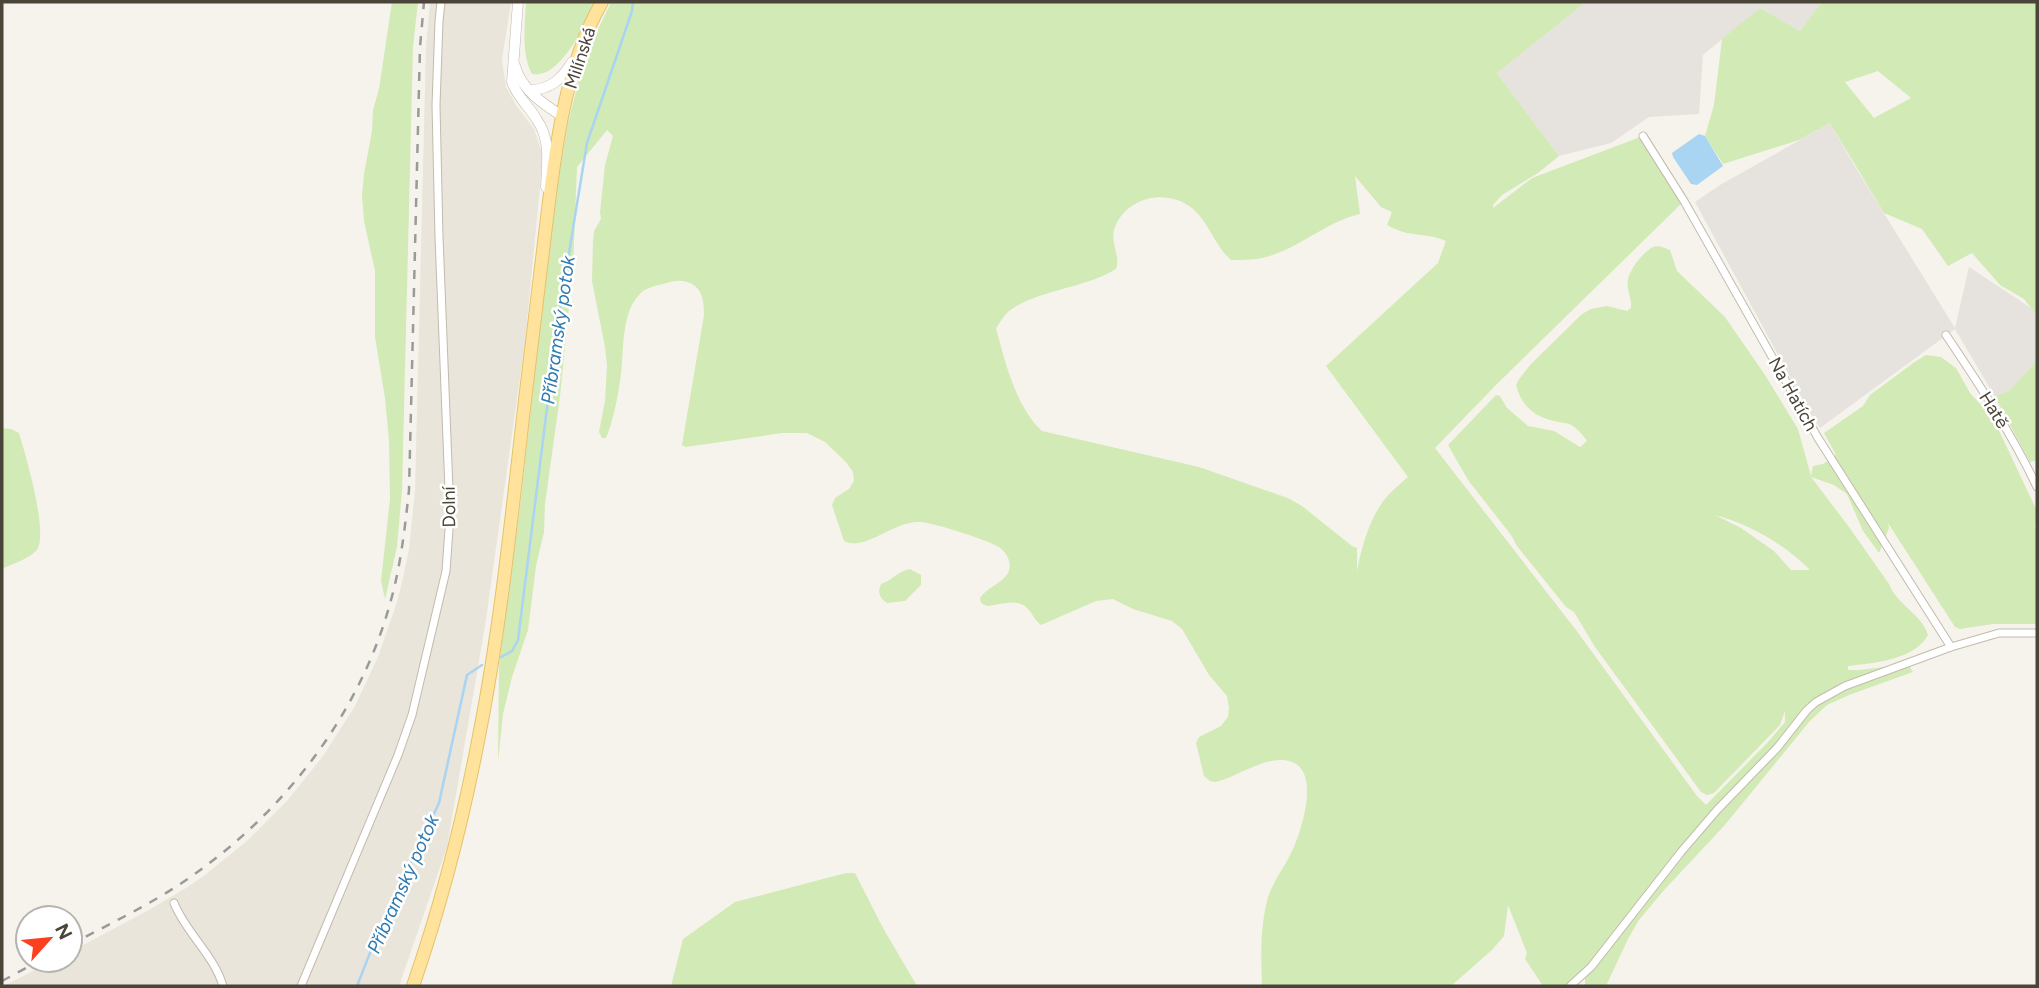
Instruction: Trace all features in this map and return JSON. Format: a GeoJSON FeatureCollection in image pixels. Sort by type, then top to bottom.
{"type":"FeatureCollection","features":[{"type":"Feature","properties":{"kind":"main road","name":"Milínská"},"geometry":{"type":"LineString","coordinates":[[413,986],[445,883],[479,736],[492,664],[513,505],[556,149],[579,55],[602,2]]}},
{"type":"Feature","properties":{"kind":"street","name":"Dolní"},"geometry":{"type":"LineString","coordinates":[[301,986],[398,755],[412,715],[446,571],[450,515],[436,105],[442,2]]}},
{"type":"Feature","properties":{"kind":"street"},"geometry":{"type":"LineString","coordinates":[[518,2],[512,82],[517,93],[539,121],[545,136],[548,208]]}},
{"type":"Feature","properties":{"kind":"street"},"geometry":{"type":"LineString","coordinates":[[529,90],[549,87],[561,79],[586,37]]}},
{"type":"Feature","properties":{"kind":"street"},"geometry":{"type":"LineString","coordinates":[[513,55],[518,75],[529,90],[562,117]]}},
{"type":"Feature","properties":{"kind":"street"},"geometry":{"type":"LineString","coordinates":[[527,107],[537,114],[562,117]]}},
{"type":"Feature","properties":{"kind":"street","name":"Na Hatích"},"geometry":{"type":"LineString","coordinates":[[1643,136],[1685,201],[1818,438],[1951,647]]}},
{"type":"Feature","properties":{"kind":"street","name":"Hatě"},"geometry":{"type":"LineString","coordinates":[[1946,335],[2002,422],[2037,487]]}},
{"type":"Feature","properties":{"kind":"street"},"geometry":{"type":"LineString","coordinates":[[1570,986],[1591,967],[1681,852],[1777,748],[1807,710],[1845,686],[1951,647],[1999,633],[2037,633]]}},
{"type":"Feature","properties":{"kind":"street"},"geometry":{"type":"LineString","coordinates":[[174,903],[223,984],[231,986]]}},
{"type":"Feature","properties":{"kind":"shaded area"},"geometry":{"type":"Polygon","coordinates":[[[430,2],[511,2],[502,60],[506,87],[534,129],[543,156],[525,342],[485,626],[447,847],[399,986],[4,986],[27,974],[84,974],[84,945],[186,888],[248,840],[287,801],[323,756],[355,706],[378,657],[403,578],[415,491],[426,47],[430,2]]]}},
{"type":"Feature","properties":{"kind":"shaded area"},"geometry":{"type":"Polygon","coordinates":[[[1586,2],[1822,2],[1800,31],[1760,8],[1703,55],[1699,114],[1649,117],[1611,143],[1559,156],[1497,73],[1586,2]]]}},
{"type":"Feature","properties":{"kind":"shaded area"},"geometry":{"type":"Polygon","coordinates":[[[1830,123],[1955,328],[1969,267],[2031,308],[2037,316],[2037,360],[2010,390],[1995,397],[1955,329],[1820,428],[1812,417],[1695,202],[1830,123]]]}},
{"type":"Feature","properties":{"kind":"green space"},"geometry":{"type":"Polygon","coordinates":[[[392,2],[418,2],[413,47],[402,490],[397,547],[385,599],[381,581],[390,499],[389,441],[375,337],[375,271],[364,221],[362,195],[373,110],[379,89],[392,2]]]}},
{"type":"Feature","properties":{"kind":"green space"},"geometry":{"type":"Polygon","coordinates":[[[526,2],[596,2],[571,48],[552,68],[542,73],[532,74],[526,57],[526,2]]]}},
{"type":"Feature","properties":{"kind":"green space"},"geometry":{"type":"Polygon","coordinates":[[[611,2],[1586,2],[1497,73],[1559,156],[1538,173],[1502,195],[1493,208],[1532,178],[1643,136],[1684,201],[1435,448],[1576,630],[1706,805],[1785,722],[1785,711],[1780,725],[1714,793],[1707,795],[1701,792],[1595,647],[1574,612],[1566,607],[1517,546],[1468,480],[1448,445],[1496,395],[1528,426],[1554,431],[1580,447],[1587,441],[1571,425],[1535,413],[1525,404],[1516,385],[1531,364],[1582,314],[1607,306],[1627,311],[1631,308],[1629,275],[1649,249],[1659,247],[1670,250],[1677,271],[1725,317],[1798,429],[1811,476],[1813,466],[1823,464],[1836,455],[1824,433],[1863,406],[1870,395],[1926,355],[1941,357],[1956,368],[1970,393],[1993,418],[2037,511],[2037,624],[1993,624],[1960,629],[1955,627],[1888,523],[1889,528],[1879,553],[1863,531],[1847,494],[1834,485],[1811,477],[1897,598],[1920,621],[1928,635],[1913,650],[1893,659],[1848,666],[1848,670],[1859,670],[1908,664],[1913,672],[1827,705],[1809,722],[1724,826],[1639,920],[1606,986],[1585,986],[1585,975],[1570,986],[1543,986],[1525,959],[1527,953],[1508,905],[1504,936],[1451,986],[1262,986],[1263,922],[1267,901],[1301,828],[1306,802],[1305,777],[1300,768],[1283,760],[1263,763],[1216,782],[1204,776],[1196,743],[1199,737],[1221,726],[1228,717],[1229,708],[1227,696],[1209,675],[1182,629],[1172,621],[1133,609],[1113,599],[1096,601],[1041,625],[1022,604],[1012,602],[987,606],[981,603],[980,598],[1008,573],[1010,565],[1006,554],[991,543],[937,525],[910,523],[861,542],[844,541],[832,505],[835,498],[849,489],[854,481],[853,472],[825,442],[807,433],[782,433],[686,447],[682,445],[704,315],[700,292],[687,282],[673,281],[650,288],[641,293],[633,303],[626,322],[615,407],[606,438],[602,438],[599,432],[605,401],[607,366],[592,281],[594,231],[601,219],[605,165],[613,136],[607,130],[577,167],[573,268],[544,532],[536,566],[528,630],[503,714],[498,762],[499,665],[520,506],[553,209],[568,123],[579,79],[611,2]],[[1355,176],[1360,214],[1338,222],[1286,250],[1259,259],[1231,260],[1198,214],[1182,202],[1159,197],[1148,199],[1128,209],[1115,227],[1116,269],[1090,281],[1021,304],[1007,313],[996,328],[1018,397],[1033,421],[1042,431],[1199,467],[1288,498],[1357,548],[1357,571],[1376,513],[1393,490],[1408,477],[1326,366],[1438,263],[1446,241],[1403,232],[1387,225],[1392,212],[1381,207],[1355,176]],[[1715,515],[1741,528],[1774,551],[1791,570],[1810,570],[1790,552],[1766,537],[1715,515]]]}},
{"type":"Feature","properties":{"kind":"green space"},"geometry":{"type":"Polygon","coordinates":[[[1822,2],[2037,2],[2037,316],[2024,299],[2000,285],[1972,253],[1948,266],[1922,229],[1884,213],[1830,123],[1799,140],[1723,164],[1705,136],[1714,105],[1722,39],[1760,8],[1800,31],[1822,2]],[[1878,71],[1845,82],[1874,118],[1911,98],[1878,71]]]}},
{"type":"Feature","properties":{"kind":"green space"},"geometry":{"type":"Polygon","coordinates":[[[2037,360],[2037,460],[2030,462],[1995,397],[2010,390],[2037,360]]]}},
{"type":"Feature","properties":{"kind":"green space"},"geometry":{"type":"Polygon","coordinates":[[[2,428],[19,433],[35,494],[40,542],[36,551],[2,569],[2,428]]]}},
{"type":"Feature","properties":{"kind":"green space"},"geometry":{"type":"Polygon","coordinates":[[[910,569],[921,575],[921,585],[905,601],[887,603],[880,595],[881,584],[910,569]]]}},
{"type":"Feature","properties":{"kind":"green space"},"geometry":{"type":"Polygon","coordinates":[[[846,873],[855,873],[917,986],[671,986],[683,939],[735,902],[846,873]]]}},
{"type":"Feature","properties":{"kind":"water"},"geometry":{"type":"Polygon","coordinates":[[[1699,134],[1705,136],[1723,166],[1697,185],[1691,184],[1672,153],[1699,134]]]}},
{"type":"Feature","properties":{"kind":"waterway","name":"Příbramský potok"},"geometry":{"type":"LineString","coordinates":[[501,657],[512,651],[518,640],[558,320],[587,143],[633,2]]}},
{"type":"Feature","properties":{"kind":"waterway","name":"Příbramský potok"},"geometry":{"type":"LineString","coordinates":[[357,986],[379,930],[439,803],[467,675],[482,665]]}},
{"type":"Feature","properties":{"kind":"railway"},"geometry":{"type":"LineString","coordinates":[[84,938],[171,890],[203,868],[266,813],[320,750],[362,678],[378,640],[397,573],[409,490],[420,47],[424,2]]}},
{"type":"Feature","properties":{"kind":"railway"},"geometry":{"type":"LineString","coordinates":[[2,981],[15,974]]}}]}
